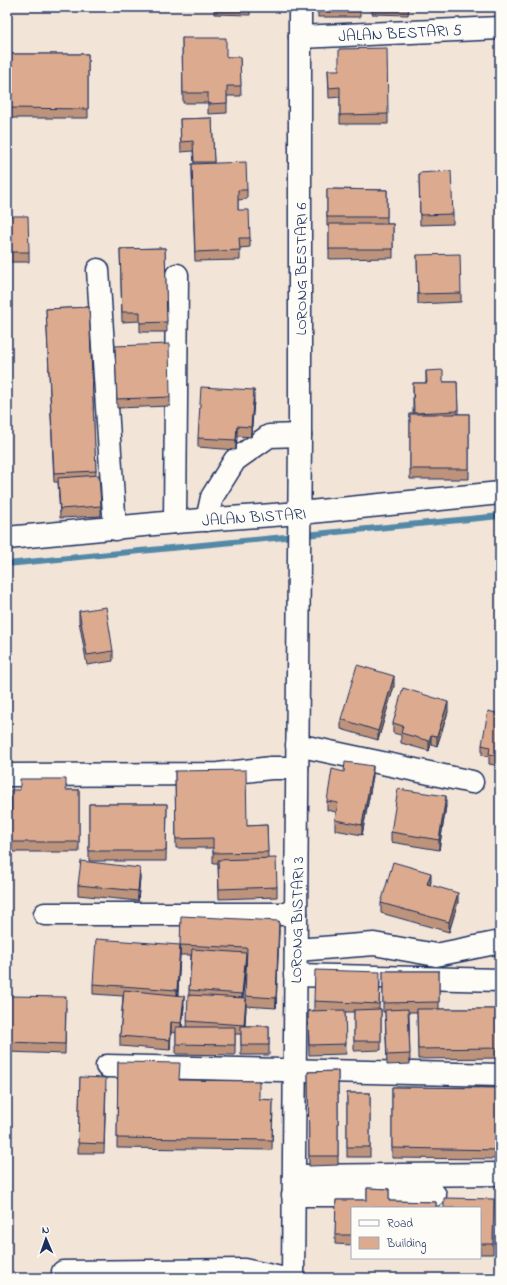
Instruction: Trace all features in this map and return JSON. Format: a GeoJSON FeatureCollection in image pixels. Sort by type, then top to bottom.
{"type":"FeatureCollection","features":[{"type":"Feature","properties":{"kind":"street","name":"LORONG BESTARI 6"},"geometry":{"type":"LineString","coordinates":[[299,562],[300,7]]}},
{"type":"Feature","properties":{"kind":"street","name":"JALAN BESTARI 5"},"geometry":{"type":"LineString","coordinates":[[300,37],[500,28]]}},
{"type":"Feature","properties":{"kind":"street"},"geometry":{"type":"LineString","coordinates":[[98,270],[115,528]]}},
{"type":"Feature","properties":{"kind":"street"},"geometry":{"type":"LineString","coordinates":[[174,522],[177,275]]}},
{"type":"Feature","properties":{"kind":"street"},"geometry":{"type":"LineString","coordinates":[[207,520],[212,497],[235,460],[270,436],[300,434]]}},
{"type":"Feature","properties":{"kind":"street","name":"JALAN BISTARI"},"geometry":{"type":"LineString","coordinates":[[7,538],[207,520],[300,522],[500,493]]}},
{"type":"Feature","properties":{"kind":"street","name":"LORONG BISTARI 3"},"geometry":{"type":"LineString","coordinates":[[293,1278],[299,562]]}},
{"type":"Feature","properties":{"kind":"street"},"geometry":{"type":"LineString","coordinates":[[297,745],[472,782]]}},
{"type":"Feature","properties":{"kind":"street"},"geometry":{"type":"LineString","coordinates":[[7,775],[218,774],[271,768],[298,768]]}},
{"type":"Feature","properties":{"kind":"street"},"geometry":{"type":"LineString","coordinates":[[45,914],[296,914]]}},
{"type":"Feature","properties":{"kind":"street"},"geometry":{"type":"LineString","coordinates":[[296,950],[374,944],[436,955],[500,942]]}},
{"type":"Feature","properties":{"kind":"street"},"geometry":{"type":"LineString","coordinates":[[296,976],[500,980]]}},
{"type":"Feature","properties":{"kind":"street"},"geometry":{"type":"LineString","coordinates":[[107,1066],[500,1075]]}},
{"type":"Feature","properties":{"kind":"street"},"geometry":{"type":"LineString","coordinates":[[294,1186],[500,1174]]}},
{"type":"Feature","properties":{"kind":"street"},"geometry":{"type":"LineString","coordinates":[[294,1186],[435,1195]]}},
{"type":"Feature","properties":{"kind":"street"},"geometry":{"type":"LineString","coordinates":[[63,1272],[244,1270],[281,1278]]}},
{"type":"Feature","properties":{"kind":"building"},"geometry":{"type":"Polygon","coordinates":[[[318,7],[360,7],[360,8],[318,7]]]}},
{"type":"Feature","properties":{"kind":"building"},"geometry":{"type":"Polygon","coordinates":[[[182,38],[226,38],[226,57],[240,57],[241,86],[227,86],[227,103],[208,104],[208,93],[183,93],[182,38]]]}},
{"type":"Feature","properties":{"kind":"building"},"geometry":{"type":"Polygon","coordinates":[[[387,48],[388,114],[340,115],[340,87],[329,88],[328,70],[339,70],[339,49],[387,48]]]}},
{"type":"Feature","properties":{"kind":"building"},"geometry":{"type":"Polygon","coordinates":[[[11,54],[88,54],[88,109],[10,108],[11,54]]]}},
{"type":"Feature","properties":{"kind":"building"},"geometry":{"type":"Polygon","coordinates":[[[212,118],[214,162],[194,162],[193,141],[181,142],[180,119],[212,118]]]}},
{"type":"Feature","properties":{"kind":"building"},"geometry":{"type":"Polygon","coordinates":[[[246,162],[247,190],[238,190],[238,210],[249,210],[250,238],[239,238],[240,250],[195,252],[192,164],[246,162]]]}},
{"type":"Feature","properties":{"kind":"building"},"geometry":{"type":"Polygon","coordinates":[[[451,171],[453,214],[420,215],[419,173],[451,171]]]}},
{"type":"Feature","properties":{"kind":"building"},"geometry":{"type":"Polygon","coordinates":[[[327,189],[387,190],[387,217],[327,217],[327,189]]]}},
{"type":"Feature","properties":{"kind":"building"},"geometry":{"type":"Polygon","coordinates":[[[7,216],[28,216],[29,252],[7,252],[7,216]]]}},
{"type":"Feature","properties":{"kind":"building"},"geometry":{"type":"Polygon","coordinates":[[[329,224],[393,224],[393,249],[329,249],[329,224]]]}},
{"type":"Feature","properties":{"kind":"building"},"geometry":{"type":"Polygon","coordinates":[[[165,248],[167,322],[140,323],[140,312],[122,312],[120,249],[165,248]]]}},
{"type":"Feature","properties":{"kind":"building"},"geometry":{"type":"Polygon","coordinates":[[[460,254],[461,293],[418,294],[417,255],[460,254]]]}},
{"type":"Feature","properties":{"kind":"building"},"geometry":{"type":"Polygon","coordinates":[[[89,307],[96,471],[54,473],[46,309],[89,307]]]}},
{"type":"Feature","properties":{"kind":"building"},"geometry":{"type":"Polygon","coordinates":[[[169,344],[170,397],[117,399],[115,346],[169,344]]]}},
{"type":"Feature","properties":{"kind":"building"},"geometry":{"type":"Polygon","coordinates":[[[443,370],[443,382],[457,382],[458,411],[414,413],[413,383],[427,383],[426,371],[443,370]]]}},
{"type":"Feature","properties":{"kind":"building"},"geometry":{"type":"Polygon","coordinates":[[[201,387],[254,390],[251,427],[237,426],[236,440],[198,438],[201,387]]]}},
{"type":"Feature","properties":{"kind":"building"},"geometry":{"type":"Polygon","coordinates":[[[410,414],[469,414],[469,469],[410,469],[410,414]]]}},
{"type":"Feature","properties":{"kind":"building"},"geometry":{"type":"Polygon","coordinates":[[[99,475],[101,506],[60,509],[58,478],[99,475]]]}},
{"type":"Feature","properties":{"kind":"building"},"geometry":{"type":"Polygon","coordinates":[[[106,607],[113,651],[87,655],[79,611],[106,607]]]}},
{"type":"Feature","properties":{"kind":"building"},"geometry":{"type":"Polygon","coordinates":[[[357,665],[394,676],[378,731],[341,719],[357,665]]]}},
{"type":"Feature","properties":{"kind":"building"},"geometry":{"type":"Polygon","coordinates":[[[403,688],[448,702],[437,736],[431,735],[429,741],[401,733],[403,726],[393,723],[403,688]]]}},
{"type":"Feature","properties":{"kind":"building"},"geometry":{"type":"Polygon","coordinates":[[[488,711],[500,714],[500,756],[489,754],[490,747],[482,745],[488,711]]]}},
{"type":"Feature","properties":{"kind":"building"},"geometry":{"type":"Polygon","coordinates":[[[345,762],[373,766],[362,825],[335,820],[338,803],[327,801],[332,769],[344,772],[345,762]]]}},
{"type":"Feature","properties":{"kind":"building"},"geometry":{"type":"Polygon","coordinates":[[[246,770],[247,826],[267,825],[268,852],[213,853],[213,838],[176,839],[175,771],[246,770]]]}},
{"type":"Feature","properties":{"kind":"building"},"geometry":{"type":"Polygon","coordinates":[[[20,779],[66,779],[66,790],[79,790],[79,842],[7,842],[7,811],[11,811],[11,790],[20,790],[20,779]]]}},
{"type":"Feature","properties":{"kind":"building"},"geometry":{"type":"Polygon","coordinates":[[[398,789],[446,796],[439,840],[391,832],[398,789]]]}},
{"type":"Feature","properties":{"kind":"building"},"geometry":{"type":"Polygon","coordinates":[[[89,804],[167,804],[166,851],[89,851],[89,804]]]}},
{"type":"Feature","properties":{"kind":"building"},"geometry":{"type":"Polygon","coordinates":[[[276,858],[277,887],[219,889],[218,860],[276,858]]]}},
{"type":"Feature","properties":{"kind":"building"},"geometry":{"type":"Polygon","coordinates":[[[81,861],[140,868],[138,891],[78,885],[81,861]]]}},
{"type":"Feature","properties":{"kind":"building"},"geometry":{"type":"Polygon","coordinates":[[[393,862],[431,873],[427,884],[458,893],[449,922],[381,903],[393,862]]]}},
{"type":"Feature","properties":{"kind":"building"},"geometry":{"type":"Polygon","coordinates":[[[181,916],[279,921],[276,998],[245,996],[247,948],[180,945],[181,916]]]}},
{"type":"Feature","properties":{"kind":"building"},"geometry":{"type":"Polygon","coordinates":[[[96,939],[180,945],[177,990],[93,984],[96,939]]]}},
{"type":"Feature","properties":{"kind":"building"},"geometry":{"type":"Polygon","coordinates":[[[192,949],[246,953],[242,994],[189,990],[192,949]]]}},
{"type":"Feature","properties":{"kind":"building"},"geometry":{"type":"Polygon","coordinates":[[[315,970],[380,972],[379,1004],[314,1001],[315,970]]]}},
{"type":"Feature","properties":{"kind":"building"},"geometry":{"type":"Polygon","coordinates":[[[383,971],[439,971],[439,1002],[383,1003],[383,971]]]}},
{"type":"Feature","properties":{"kind":"building"},"geometry":{"type":"Polygon","coordinates":[[[7,985],[10,986],[10,996],[66,997],[65,1044],[7,1042],[7,985]]]}},
{"type":"Feature","properties":{"kind":"building"},"geometry":{"type":"Polygon","coordinates":[[[124,990],[184,996],[181,1023],[171,1022],[170,1040],[120,1036],[124,990]]]}},
{"type":"Feature","properties":{"kind":"building"},"geometry":{"type":"Polygon","coordinates":[[[188,995],[246,998],[244,1025],[187,1021],[188,995]]]}},
{"type":"Feature","properties":{"kind":"building"},"geometry":{"type":"Polygon","coordinates":[[[381,1009],[381,1041],[354,1041],[354,1010],[381,1009]]]}},
{"type":"Feature","properties":{"kind":"building"},"geometry":{"type":"Polygon","coordinates":[[[408,1009],[410,1054],[387,1055],[385,1010],[408,1009]]]}},
{"type":"Feature","properties":{"kind":"building"},"geometry":{"type":"Polygon","coordinates":[[[417,1009],[500,1009],[500,1048],[418,1049],[417,1009]]]}},
{"type":"Feature","properties":{"kind":"building"},"geometry":{"type":"Polygon","coordinates":[[[345,1010],[346,1044],[309,1045],[308,1011],[345,1010]]]}},
{"type":"Feature","properties":{"kind":"building"},"geometry":{"type":"Polygon","coordinates":[[[241,1026],[269,1026],[269,1045],[241,1045],[241,1026]]]}},
{"type":"Feature","properties":{"kind":"building"},"geometry":{"type":"Polygon","coordinates":[[[176,1027],[235,1027],[235,1045],[176,1044],[176,1027]]]}},
{"type":"Feature","properties":{"kind":"building"},"geometry":{"type":"Polygon","coordinates":[[[118,1062],[180,1063],[179,1080],[259,1081],[259,1099],[273,1100],[272,1140],[117,1138],[118,1062]]]}},
{"type":"Feature","properties":{"kind":"building"},"geometry":{"type":"Polygon","coordinates":[[[338,1071],[338,1156],[309,1156],[308,1072],[338,1071]]]}},
{"type":"Feature","properties":{"kind":"building"},"geometry":{"type":"Polygon","coordinates":[[[80,1077],[106,1078],[104,1144],[78,1143],[80,1077]]]}},
{"type":"Feature","properties":{"kind":"building"},"geometry":{"type":"Polygon","coordinates":[[[392,1087],[500,1088],[500,1150],[392,1148],[392,1087]]]}},
{"type":"Feature","properties":{"kind":"building"},"geometry":{"type":"Polygon","coordinates":[[[347,1093],[370,1093],[370,1147],[347,1147],[347,1093]]]}},
{"type":"Feature","properties":{"kind":"building"},"geometry":{"type":"Polygon","coordinates":[[[367,1188],[389,1189],[389,1201],[436,1202],[436,1207],[351,1207],[351,1235],[335,1235],[336,1200],[367,1200],[367,1188]]]}},
{"type":"Feature","properties":{"kind":"building"},"geometry":{"type":"Polygon","coordinates":[[[444,1198],[494,1199],[493,1244],[481,1244],[481,1207],[444,1207],[444,1198]]]}},
{"type":"Feature","properties":{"kind":"waterway"},"geometry":{"type":"LineString","coordinates":[[7,564],[500,516]]}}]}
